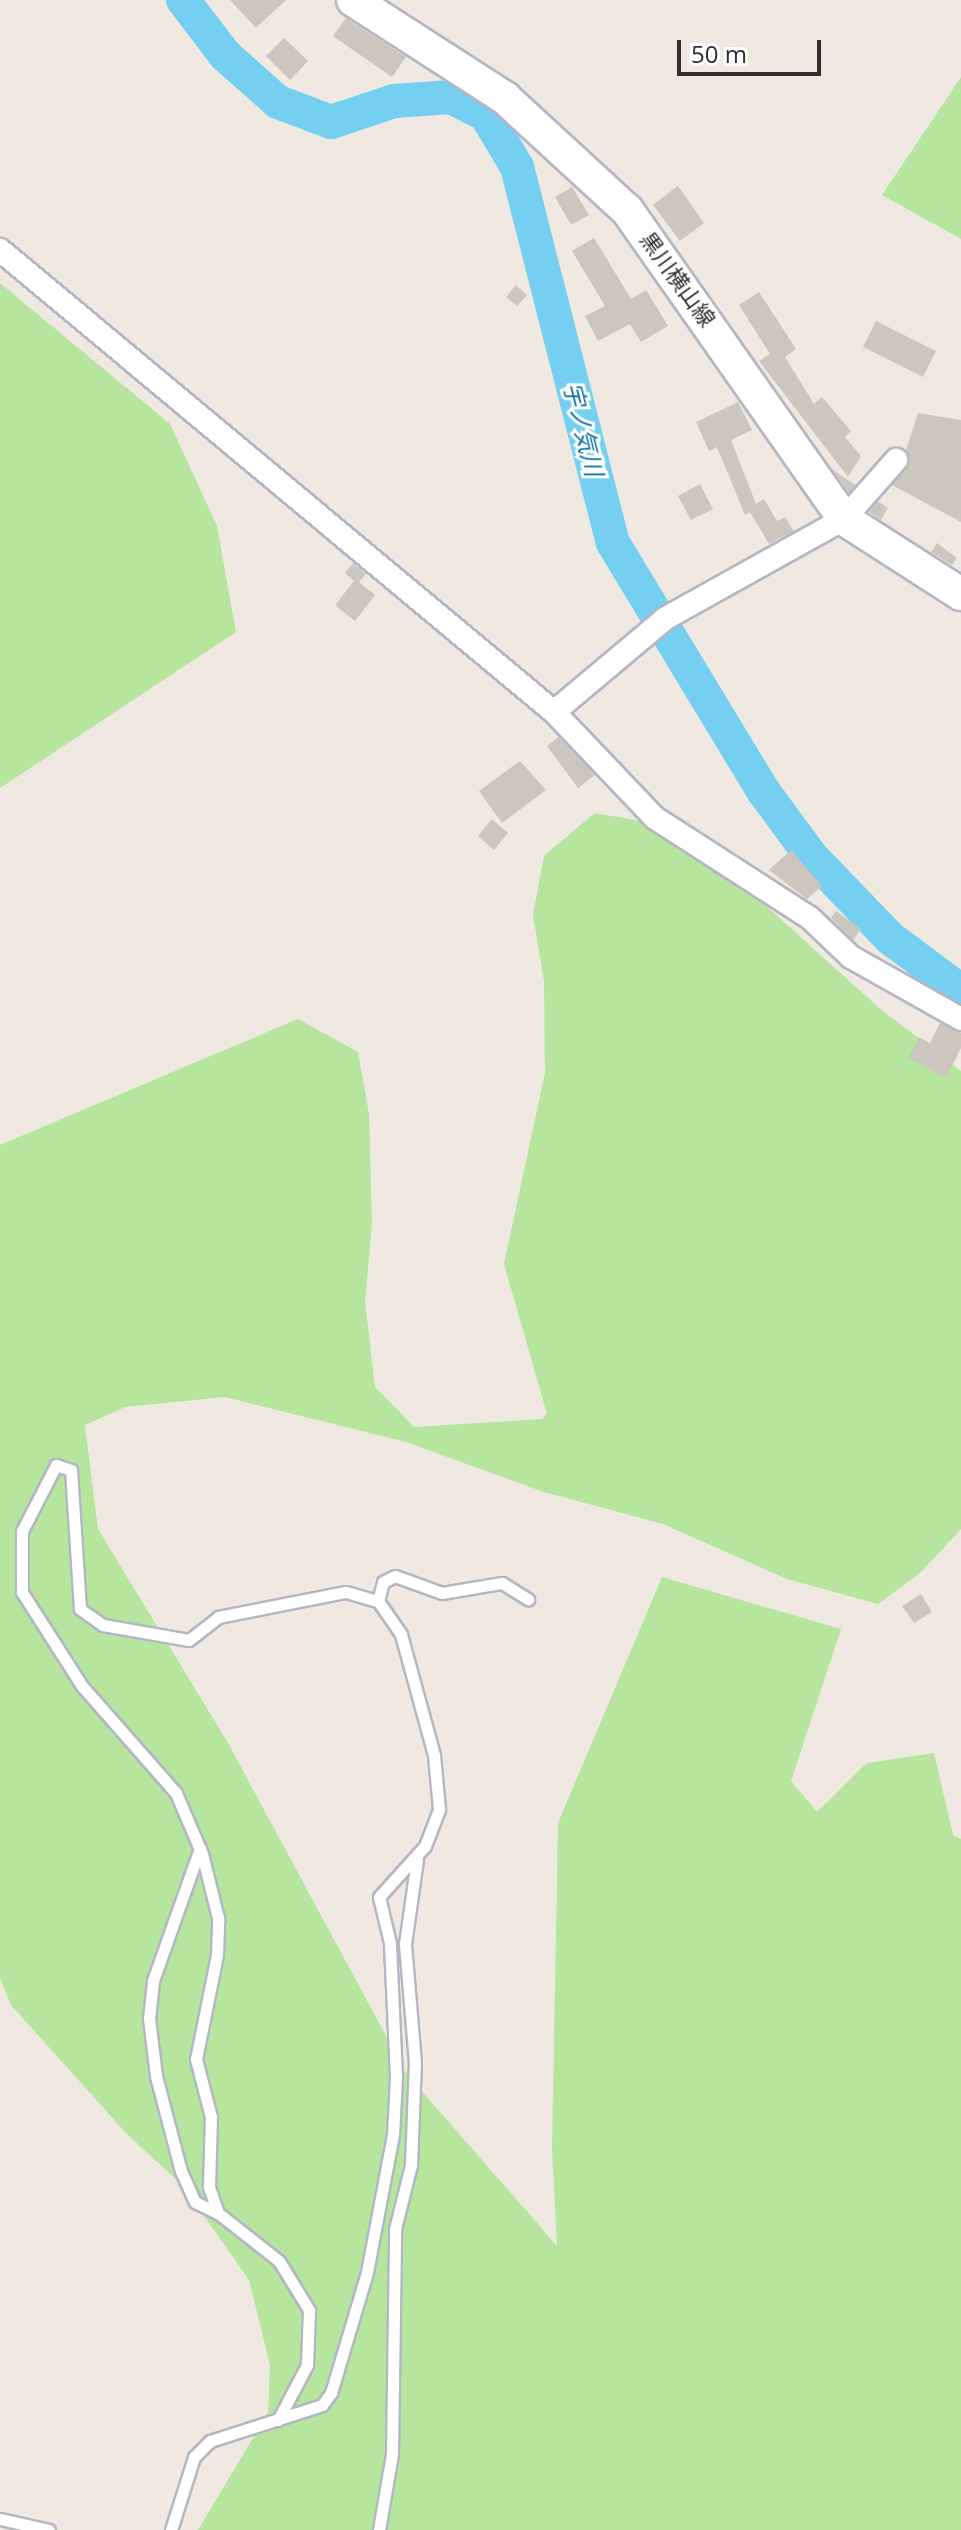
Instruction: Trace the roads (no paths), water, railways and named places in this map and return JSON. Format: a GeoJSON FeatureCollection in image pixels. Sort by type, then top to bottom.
{"type":"FeatureCollection","features":[{"type":"Feature","properties":{"kind":"main road","name":"黒川横山線"},"geometry":{"type":"LineString","coordinates":[[353,0],[505,98],[627,210],[844,519],[961,594]]}},
{"type":"Feature","properties":{"kind":"street"},"geometry":{"type":"LineString","coordinates":[[0,250],[554,712],[655,818],[810,918],[851,957],[961,1019]]}},
{"type":"Feature","properties":{"kind":"street"},"geometry":{"type":"LineString","coordinates":[[554,712],[660,623],[844,519],[896,460]]}},
{"type":"Feature","properties":{"kind":"lane"},"geometry":{"type":"LineString","coordinates":[[218,2213],[209,2187],[211,2117],[196,2059],[217,1955],[218,1918],[200,1848],[176,1793],[82,1686],[22,1592],[22,1531],[56,1465],[71,1470],[80,1609],[103,1625],[189,1640],[218,1617],[346,1592],[378,1601],[401,1634],[439,1781],[439,1809],[420,1852],[409,1889],[405,1944],[415,2063],[412,2153],[395,2229],[392,2454],[379,2530]]}},
{"type":"Feature","properties":{"kind":"lane"},"geometry":{"type":"LineString","coordinates":[[378,1601],[383,1582],[395,1576],[442,1593],[502,1583],[528,1599]]}},
{"type":"Feature","properties":{"kind":"lane"},"geometry":{"type":"LineString","coordinates":[[200,1848],[153,1981],[149,2018],[156,2076],[181,2171],[195,2202],[218,2213],[279,2261],[309,2310],[307,2365],[278,2420]]}},
{"type":"Feature","properties":{"kind":"lane"},"geometry":{"type":"LineString","coordinates":[[171,2530],[194,2457],[210,2441],[322,2405],[331,2393],[367,2272],[393,2135],[396,2077],[390,1943],[379,1897],[420,1852]]}},
{"type":"Feature","properties":{"kind":"lane"},"geometry":{"type":"LineString","coordinates":[[0,2519],[49,2530]]}},
{"type":"Feature","properties":{"kind":"waterway","name":"宇ノ気川"},"geometry":{"type":"LineString","coordinates":[[183,0],[225,55],[278,102],[331,122],[394,101],[451,97],[486,115],[517,167],[613,543],[764,792],[811,856],[890,938],[961,991]]}}]}
